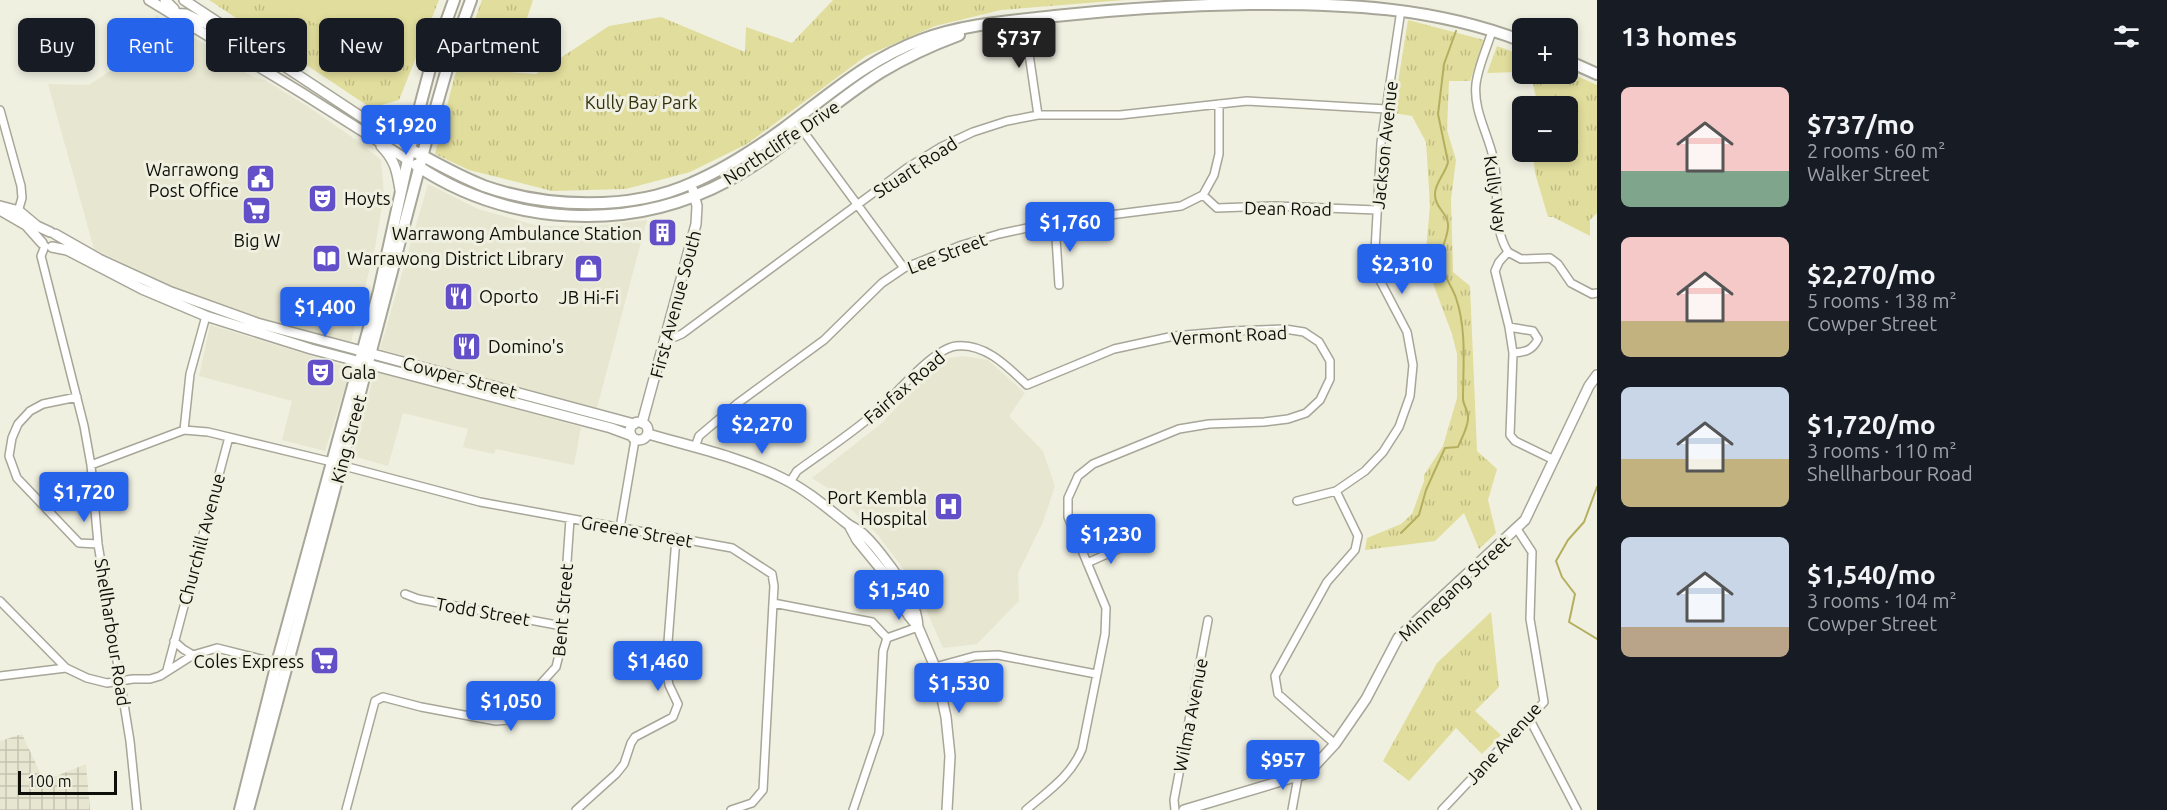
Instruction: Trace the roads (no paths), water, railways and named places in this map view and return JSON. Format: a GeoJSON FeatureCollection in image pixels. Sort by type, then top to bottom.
{"type":"FeatureCollection","features":[{"type":"Feature","properties":{"kind":"main road","name":"Northcliffe Drive"},"geometry":{"type":"LineString","coordinates":[[149,0],[372,136],[409,154],[423,156],[482,185],[513,195],[553,202],[604,202],[656,196],[690,184],[738,160],[868,65],[897,49],[957,29],[1094,12],[1179,5],[1317,4],[1401,10],[1449,19],[1512,38]]}},
{"type":"Feature","properties":{"kind":"main road"},"geometry":{"type":"LineString","coordinates":[[165,0],[172,6],[174,15],[186,14],[206,25]]}},
{"type":"Feature","properties":{"kind":"main road","name":"Northcliffe Drive"},"geometry":{"type":"LineString","coordinates":[[184,0],[211,18]]}},
{"type":"Feature","properties":{"kind":"main road","name":"King Street"},"geometry":{"type":"LineString","coordinates":[[365,358],[419,110],[432,61],[454,0]]}},
{"type":"Feature","properties":{"kind":"main road","name":"King Street"},"geometry":{"type":"LineString","coordinates":[[248,810],[365,358],[421,168],[451,55],[471,0]]}},
{"type":"Feature","properties":{"kind":"main road","name":"Northcliffe Drive"},"geometry":{"type":"LineString","coordinates":[[293,72],[387,134],[421,168],[483,200],[541,214],[610,215],[646,210],[695,196],[729,180],[880,72],[920,50],[959,35],[1024,20]]}},
{"type":"Feature","properties":{"kind":"main road"},"geometry":{"type":"LineString","coordinates":[[1578,65],[1597,74]]}},
{"type":"Feature","properties":{"kind":"main road"},"geometry":{"type":"LineString","coordinates":[[387,134],[405,126],[419,110]]}},
{"type":"Feature","properties":{"kind":"main road"},"geometry":{"type":"LineString","coordinates":[[372,136],[391,156],[395,164],[400,195]]}},
{"type":"Feature","properties":{"kind":"main road","name":"First Avenue South"},"geometry":{"type":"LineString","coordinates":[[638,423],[666,336],[696,224],[697,206],[690,184]]}},
{"type":"Feature","properties":{"kind":"main road","name":"Cowper Street"},"geometry":{"type":"LineString","coordinates":[[0,208],[109,263],[198,302],[264,325],[365,358],[638,423]]}},
{"type":"Feature","properties":{"kind":"main road","name":"Cowper Street"},"geometry":{"type":"LineString","coordinates":[[17,215],[46,245],[67,250],[142,289],[206,316],[365,358],[610,428],[633,437]]}},
{"type":"Feature","properties":{"kind":"main road"},"geometry":{"type":"LineString","coordinates":[[46,245],[57,241],[52,233]]}},
{"type":"Feature","properties":{"kind":"main road","name":"Minnegang Street"},"geometry":{"type":"LineString","coordinates":[[1184,810],[1308,773],[1335,744],[1366,699],[1398,638],[1525,520],[1589,386],[1597,375]]}},
{"type":"Feature","properties":{"kind":"main road"},"geometry":{"type":"LineString","coordinates":[[638,423],[648,429],[648,434],[644,439],[633,437],[630,430],[638,423]]}},
{"type":"Feature","properties":{"kind":"main road"},"geometry":{"type":"LineString","coordinates":[[648,434],[736,459],[790,482],[825,506],[850,527],[863,533],[898,578],[917,612],[918,627]]}},
{"type":"Feature","properties":{"kind":"main road","name":"King Street"},"geometry":{"type":"LineString","coordinates":[[240,810],[325,485],[337,463]]}},
{"type":"Feature","properties":{"kind":"main road"},"geometry":{"type":"LineString","coordinates":[[850,527],[856,540],[892,585],[909,616],[918,627],[935,668],[946,717],[950,756],[947,810]]}},
{"type":"Feature","properties":{"kind":"main road"},"geometry":{"type":"LineString","coordinates":[[867,552],[885,560]]}},
{"type":"Feature","properties":{"kind":"main road"},"geometry":{"type":"LineString","coordinates":[[885,560],[886,568],[893,579],[892,585]]}},
{"type":"Feature","properties":{"kind":"street","name":"Jackson Avenue"},"geometry":{"type":"LineString","coordinates":[[1297,501],[1336,491],[1365,471],[1383,452],[1399,427],[1410,396],[1413,365],[1407,332],[1374,269],[1381,143],[1401,10]]}},
{"type":"Feature","properties":{"kind":"street"},"geometry":{"type":"LineString","coordinates":[[1024,20],[1038,115]]}},
{"type":"Feature","properties":{"kind":"street","name":"Kully Way"},"geometry":{"type":"LineString","coordinates":[[1492,31],[1476,84],[1477,107],[1494,161],[1497,218],[1508,252]]}},
{"type":"Feature","properties":{"kind":"street","name":"Stuart Road"},"geometry":{"type":"LineString","coordinates":[[666,336],[675,338],[682,334],[907,168],[941,147],[973,132],[1007,121],[1038,115],[1120,115],[1247,101],[1386,109]]}},
{"type":"Feature","properties":{"kind":"street"},"geometry":{"type":"LineString","coordinates":[[1203,195],[1214,175],[1219,154],[1219,104]]}},
{"type":"Feature","properties":{"kind":"street"},"geometry":{"type":"LineString","coordinates":[[0,110],[21,186],[22,198],[17,215]]}},
{"type":"Feature","properties":{"kind":"street"},"geometry":{"type":"LineString","coordinates":[[795,120],[904,268]]}},
{"type":"Feature","properties":{"kind":"street","name":"Dean Road"},"geometry":{"type":"LineString","coordinates":[[1203,195],[1217,208],[1275,206],[1377,210]]}},
{"type":"Feature","properties":{"kind":"street","name":"Lee Street"},"geometry":{"type":"LineString","coordinates":[[695,447],[699,436],[824,340],[882,283],[904,268],[962,245],[999,234],[1055,222],[1163,210],[1181,206],[1203,195]]}},
{"type":"Feature","properties":{"kind":"street"},"geometry":{"type":"LineString","coordinates":[[1055,222],[1059,285]]}},
{"type":"Feature","properties":{"kind":"street","name":"Shellharbour Road"},"geometry":{"type":"LineString","coordinates":[[46,245],[41,256],[77,397],[91,465],[98,544],[130,741],[136,810]]}},
{"type":"Feature","properties":{"kind":"street"},"geometry":{"type":"LineString","coordinates":[[1554,460],[1515,441],[1510,435],[1513,353],[1495,271],[1508,252],[1521,259],[1550,258],[1558,264],[1571,283],[1592,294],[1597,293]]}},
{"type":"Feature","properties":{"kind":"street"},"geometry":{"type":"LineString","coordinates":[[91,465],[184,430],[190,374],[206,316]]}},
{"type":"Feature","properties":{"kind":"street"},"geometry":{"type":"LineString","coordinates":[[1509,327],[1533,331],[1538,339],[1534,348],[1525,352],[1513,353]]}},
{"type":"Feature","properties":{"kind":"street","name":"Vermont Road"},"geometry":{"type":"LineString","coordinates":[[1026,810],[1076,765],[1082,749],[1105,634],[1106,608],[1068,517],[1068,498],[1078,476],[1093,464],[1179,429],[1209,424],[1288,419],[1306,413],[1320,400],[1330,379],[1330,361],[1320,342],[1304,332],[1285,329],[1231,331],[1174,336],[1114,349],[1027,384]]}},
{"type":"Feature","properties":{"kind":"street","name":"Fairfax Road"},"geometry":{"type":"LineString","coordinates":[[790,482],[797,471],[874,414],[933,357],[944,350],[955,346],[970,347],[990,353],[1027,384]]}},
{"type":"Feature","properties":{"kind":"street"},"geometry":{"type":"LineString","coordinates":[[77,397],[43,404],[30,411],[18,424],[12,438],[9,456],[18,478],[79,543],[98,544]]}},
{"type":"Feature","properties":{"kind":"street","name":"Greene Street"},"geometry":{"type":"LineString","coordinates":[[184,430],[208,432],[337,463],[480,502],[732,548],[772,574],[773,603]]}},
{"type":"Feature","properties":{"kind":"street","name":"Churchill Avenue"},"geometry":{"type":"LineString","coordinates":[[168,670],[229,437]]}},
{"type":"Feature","properties":{"kind":"street"},"geometry":{"type":"LineString","coordinates":[[620,528],[633,437]]}},
{"type":"Feature","properties":{"kind":"street"},"geometry":{"type":"LineString","coordinates":[[1335,744],[1278,694],[1275,676],[1327,582],[1355,550],[1358,536],[1336,491]]}},
{"type":"Feature","properties":{"kind":"street","name":"Bent Street"},"geometry":{"type":"LineString","coordinates":[[346,810],[375,701],[383,697],[496,721],[508,720],[556,667],[561,647],[570,519]]}},
{"type":"Feature","properties":{"kind":"street","name":"Jane Avenue"},"geometry":{"type":"LineString","coordinates":[[1442,810],[1544,702],[1530,620],[1532,552],[1517,529]]}},
{"type":"Feature","properties":{"kind":"street"},"geometry":{"type":"LineString","coordinates":[[576,810],[616,774],[624,764],[635,737],[673,717],[678,704],[669,685],[666,668],[676,538]]}},
{"type":"Feature","properties":{"kind":"street"},"geometry":{"type":"LineString","coordinates":[[1087,563],[1125,546]]}},
{"type":"Feature","properties":{"kind":"street","name":"Todd Street"},"geometry":{"type":"LineString","coordinates":[[405,594],[418,599],[562,626]]}},
{"type":"Feature","properties":{"kind":"street"},"geometry":{"type":"LineString","coordinates":[[0,601],[66,668],[87,678],[107,683],[150,679],[194,655],[217,648],[277,663],[291,647]]}},
{"type":"Feature","properties":{"kind":"street"},"geometry":{"type":"LineString","coordinates":[[731,810],[752,803],[763,790],[773,603],[872,622],[887,638]]}},
{"type":"Feature","properties":{"kind":"street","name":"Wilma Avenue"},"geometry":{"type":"LineString","coordinates":[[1175,810],[1174,800],[1208,620]]}},
{"type":"Feature","properties":{"kind":"street"},"geometry":{"type":"LineString","coordinates":[[887,638],[918,627]]}},
{"type":"Feature","properties":{"kind":"street"},"geometry":{"type":"LineString","coordinates":[[853,810],[879,733],[883,651],[887,638]]}},
{"type":"Feature","properties":{"kind":"street"},"geometry":{"type":"LineString","coordinates":[[174,641],[194,655]]}},
{"type":"Feature","properties":{"kind":"street"},"geometry":{"type":"LineString","coordinates":[[935,668],[975,657],[998,655],[1096,675]]}},
{"type":"Feature","properties":{"kind":"street"},"geometry":{"type":"LineString","coordinates":[[0,676],[66,668]]}},
{"type":"Feature","properties":{"kind":"street"},"geometry":{"type":"LineString","coordinates":[[1529,718],[1577,810]]}},
{"type":"Feature","properties":{"kind":"street"},"geometry":{"type":"LineString","coordinates":[[1292,810],[1298,777]]}},
{"type":"Feature","properties":{"kind":"waterway"},"geometry":{"type":"LineString","coordinates":[[1401,533],[1419,515],[1426,490],[1445,448],[1458,447],[1468,420],[1463,399],[1462,323],[1456,298],[1441,260],[1448,224],[1435,195],[1436,187],[1448,162],[1438,114],[1444,64],[1456,31]]}},
{"type":"Feature","properties":{"kind":"waterway"},"geometry":{"type":"LineString","coordinates":[[1597,487],[1584,522],[1568,540],[1556,561],[1562,577],[1575,594],[1569,622],[1597,639]]}},
{"type":"Feature","properties":{"kind":"place","name":"Warrawong Post Office"},"geometry":{"type":"Point","coordinates":[260,179]}},
{"type":"Feature","properties":{"kind":"place","name":"Hoyts"},"geometry":{"type":"Point","coordinates":[323,198]}},
{"type":"Feature","properties":{"kind":"place","name":"Big W"},"geometry":{"type":"Point","coordinates":[257,211]}},
{"type":"Feature","properties":{"kind":"place","name":"Warrawong Ambulance Station"},"geometry":{"type":"Point","coordinates":[663,233]}},
{"type":"Feature","properties":{"kind":"place","name":"Warrawong District Library"},"geometry":{"type":"Point","coordinates":[326,258]}},
{"type":"Feature","properties":{"kind":"place","name":"JB Hi-Fi"},"geometry":{"type":"Point","coordinates":[589,268]}},
{"type":"Feature","properties":{"kind":"place","name":"Oporto"},"geometry":{"type":"Point","coordinates":[458,296]}},
{"type":"Feature","properties":{"kind":"place","name":"Domino's"},"geometry":{"type":"Point","coordinates":[467,346]}},
{"type":"Feature","properties":{"kind":"place","name":"Gala"},"geometry":{"type":"Point","coordinates":[320,372]}},
{"type":"Feature","properties":{"kind":"place","name":"Port Kembla Hospital"},"geometry":{"type":"Point","coordinates":[948,507]}},
{"type":"Feature","properties":{"kind":"place","name":"Coles Express"},"geometry":{"type":"Point","coordinates":[325,661]}},
{"type":"Feature","properties":{"kind":"park label","name":"Kully Bay Park"},"geometry":{"type":"Point","coordinates":[641,102]}}]}
